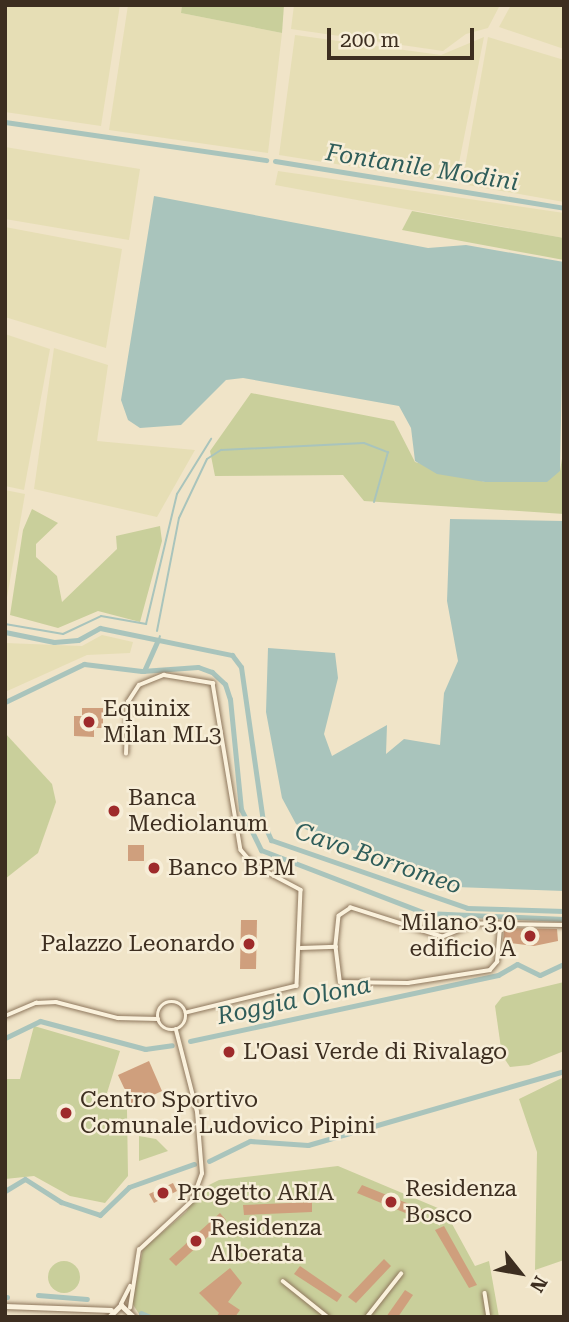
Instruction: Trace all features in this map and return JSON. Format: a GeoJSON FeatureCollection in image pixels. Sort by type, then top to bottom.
{"type":"FeatureCollection","features":[{"type":"Feature","properties":{"kind":"street"},"geometry":{"type":"LineString","coordinates":[[126,754],[128,702],[139,685],[164,676],[213,683],[239,844],[254,865],[299,887],[301,948],[300,981],[294,989],[186,1013],[176,1030],[197,1112],[202,1174],[192,1201],[139,1250],[131,1284],[130,1308],[134,1316]]}},
{"type":"Feature","properties":{"kind":"street"},"geometry":{"type":"LineString","coordinates":[[500,924],[497,962],[490,970],[408,983],[341,982],[336,947],[339,916],[351,908],[442,937],[475,924],[500,924],[564,925]]}},
{"type":"Feature","properties":{"kind":"street"},"geometry":{"type":"LineString","coordinates":[[301,948],[336,947]]}},
{"type":"Feature","properties":{"kind":"street"},"geometry":{"type":"LineString","coordinates":[[5,1016],[36,1003],[56,1002],[118,1018],[158,1019]]}},
{"type":"Feature","properties":{"kind":"street"},"geometry":{"type":"LineString","coordinates":[[158,1019],[167,1003],[180,1004],[186,1013]]}},
{"type":"Feature","properties":{"kind":"street"},"geometry":{"type":"LineString","coordinates":[[158,1019],[163,1028],[176,1030]]}},
{"type":"Feature","properties":{"kind":"street"},"geometry":{"type":"LineString","coordinates":[[367,1317],[401,1274]]}},
{"type":"Feature","properties":{"kind":"street"},"geometry":{"type":"LineString","coordinates":[[283,1281],[328,1317]]}},
{"type":"Feature","properties":{"kind":"street"},"geometry":{"type":"LineString","coordinates":[[5,1306],[111,1310],[121,1305],[131,1284]]}},
{"type":"Feature","properties":{"kind":"street"},"geometry":{"type":"LineString","coordinates":[[485,1293],[489,1317]]}},
{"type":"Feature","properties":{"kind":"street"},"geometry":{"type":"LineString","coordinates":[[121,1305],[130,1308]]}},
{"type":"Feature","properties":{"kind":"street"},"geometry":{"type":"LineString","coordinates":[[90,1310],[108,1317],[111,1310]]}},
{"type":"Feature","properties":{"kind":"shaded area"},"geometry":{"type":"Polygon","coordinates":[[[5,5],[120,5],[101,126],[5,112],[5,5]]]}},
{"type":"Feature","properties":{"kind":"shaded area"},"geometry":{"type":"Polygon","coordinates":[[[128,5],[182,5],[181,13],[282,33],[268,153],[109,130],[128,5]]]}},
{"type":"Feature","properties":{"kind":"shaded area"},"geometry":{"type":"Polygon","coordinates":[[[294,5],[500,5],[488,28],[466,34],[443,51],[291,29],[294,5]]]}},
{"type":"Feature","properties":{"kind":"shaded area"},"geometry":{"type":"Polygon","coordinates":[[[511,5],[564,5],[564,49],[499,27],[511,5]]]}},
{"type":"Feature","properties":{"kind":"shaded area"},"geometry":{"type":"Polygon","coordinates":[[[295,35],[441,55],[484,37],[455,183],[279,155],[295,35]]]}},
{"type":"Feature","properties":{"kind":"shaded area"},"geometry":{"type":"Polygon","coordinates":[[[488,37],[564,60],[564,202],[462,184],[488,37]]]}},
{"type":"Feature","properties":{"kind":"shaded area"},"geometry":{"type":"Polygon","coordinates":[[[5,147],[140,169],[129,240],[5,219],[5,147]]]}},
{"type":"Feature","properties":{"kind":"shaded area"},"geometry":{"type":"Polygon","coordinates":[[[278,171],[564,213],[564,238],[275,185],[278,171]]]}},
{"type":"Feature","properties":{"kind":"shaded area"},"geometry":{"type":"Polygon","coordinates":[[[5,227],[122,249],[106,348],[5,317],[5,227]]]}},
{"type":"Feature","properties":{"kind":"shaded area"},"geometry":{"type":"Polygon","coordinates":[[[5,334],[50,349],[24,490],[5,486],[5,334]]]}},
{"type":"Feature","properties":{"kind":"shaded area"},"geometry":{"type":"Polygon","coordinates":[[[54,348],[108,365],[97,441],[195,450],[157,517],[34,489],[54,348]]]}},
{"type":"Feature","properties":{"kind":"shaded area"},"geometry":{"type":"Polygon","coordinates":[[[5,490],[25,494],[5,609],[5,490]]]}},
{"type":"Feature","properties":{"kind":"shaded area"},"geometry":{"type":"Polygon","coordinates":[[[102,635],[133,642],[130,653],[87,655],[5,692],[5,643],[82,646],[102,635]]]}},
{"type":"Feature","properties":{"kind":"green space"},"geometry":{"type":"Polygon","coordinates":[[[182,5],[284,5],[282,33],[181,13],[182,5]]]}},
{"type":"Feature","properties":{"kind":"green space"},"geometry":{"type":"Polygon","coordinates":[[[412,211],[564,238],[564,260],[402,230],[412,211]]]}},
{"type":"Feature","properties":{"kind":"green space"},"geometry":{"type":"Polygon","coordinates":[[[251,393],[394,421],[415,462],[485,482],[560,471],[564,446],[564,514],[364,501],[343,475],[215,476],[210,451],[251,393]]]}},
{"type":"Feature","properties":{"kind":"green space"},"geometry":{"type":"Polygon","coordinates":[[[32,509],[58,523],[36,544],[36,557],[57,576],[62,602],[117,549],[116,536],[160,526],[162,541],[140,622],[98,611],[58,628],[10,615],[23,530],[32,509]]]}},
{"type":"Feature","properties":{"kind":"green space"},"geometry":{"type":"Polygon","coordinates":[[[5,733],[52,784],[56,802],[38,853],[5,879],[5,733]]]}},
{"type":"Feature","properties":{"kind":"green space"},"geometry":{"type":"Polygon","coordinates":[[[564,982],[564,1051],[529,1065],[510,1067],[502,1055],[495,1006],[502,997],[564,982]]]}},
{"type":"Feature","properties":{"kind":"green space","name":"Centro Sportivo Comunale Ludovico Pipini"},"geometry":{"type":"Polygon","coordinates":[[[34,1026],[120,1051],[107,1093],[127,1110],[128,1176],[105,1203],[70,1196],[34,1176],[5,1179],[5,1079],[20,1079],[34,1026]]]}},
{"type":"Feature","properties":{"kind":"green space"},"geometry":{"type":"Polygon","coordinates":[[[564,1077],[564,1260],[535,1270],[537,1152],[519,1099],[564,1077]]]}},
{"type":"Feature","properties":{"kind":"green space"},"geometry":{"type":"Polygon","coordinates":[[[139,1136],[156,1139],[168,1151],[139,1161],[139,1136]]]}},
{"type":"Feature","properties":{"kind":"green space"},"geometry":{"type":"Polygon","coordinates":[[[338,1166],[445,1211],[475,1266],[489,1261],[499,1317],[141,1317],[132,1303],[143,1249],[186,1212],[201,1189],[219,1180],[338,1166]]]}},
{"type":"Feature","properties":{"kind":"green space"},"geometry":{"type":"Polygon","coordinates":[[[64,1261],[75,1266],[80,1277],[75,1288],[64,1293],[53,1288],[48,1277],[53,1266],[64,1261]]]}},
{"type":"Feature","properties":{"kind":"water"},"geometry":{"type":"Polygon","coordinates":[[[154,196],[428,248],[466,245],[564,262],[560,471],[547,482],[485,482],[437,474],[415,461],[411,428],[399,406],[243,378],[226,380],[181,425],[140,428],[128,420],[121,400],[154,196]]]}},
{"type":"Feature","properties":{"kind":"water"},"geometry":{"type":"Polygon","coordinates":[[[450,519],[564,521],[564,891],[456,887],[325,840],[296,824],[282,798],[266,712],[268,648],[335,653],[338,678],[324,734],[332,756],[387,725],[386,754],[404,739],[440,745],[444,693],[458,661],[447,601],[450,519]]]}},
{"type":"Feature","properties":{"kind":"building","name":"Equinix Milan ML3"},"geometry":{"type":"Polygon","coordinates":[[[82,708],[103,708],[103,728],[94,728],[94,737],[74,736],[74,716],[82,716],[82,708]]]}},
{"type":"Feature","properties":{"kind":"building"},"geometry":{"type":"Polygon","coordinates":[[[128,845],[144,845],[144,861],[128,861],[128,845]]]}},
{"type":"Feature","properties":{"kind":"building","name":"Palazzo Leonardo"},"geometry":{"type":"Polygon","coordinates":[[[241,920],[257,920],[256,969],[240,969],[241,920]]]}},
{"type":"Feature","properties":{"kind":"building","name":"Milano 3.0 edificio A"},"geometry":{"type":"Polygon","coordinates":[[[504,928],[557,929],[558,941],[534,946],[503,942],[504,928]]]}},
{"type":"Feature","properties":{"kind":"building"},"geometry":{"type":"Polygon","coordinates":[[[149,1061],[162,1091],[132,1105],[118,1075],[149,1061]]]}},
{"type":"Feature","properties":{"kind":"building","name":"Progetto ARIA"},"geometry":{"type":"Polygon","coordinates":[[[173,1183],[177,1191],[154,1203],[149,1194],[173,1183]]]}},
{"type":"Feature","properties":{"kind":"building","name":"Residenza Bosco"},"geometry":{"type":"Polygon","coordinates":[[[362,1185],[424,1210],[420,1219],[357,1193],[362,1185]]]}},
{"type":"Feature","properties":{"kind":"building","name":"Residenza Alberata"},"geometry":{"type":"Polygon","coordinates":[[[312,1202],[312,1212],[244,1215],[243,1205],[312,1202]]]}},
{"type":"Feature","properties":{"kind":"building","name":"Residenza Alberata"},"geometry":{"type":"Polygon","coordinates":[[[220,1213],[226,1220],[176,1266],[169,1259],[220,1213]]]}},
{"type":"Feature","properties":{"kind":"building","name":"Residenza Bosco"},"geometry":{"type":"Polygon","coordinates":[[[444,1226],[477,1285],[469,1288],[435,1230],[444,1226]]]}},
{"type":"Feature","properties":{"kind":"building"},"geometry":{"type":"Polygon","coordinates":[[[384,1259],[391,1266],[356,1303],[348,1297],[384,1259]]]}},
{"type":"Feature","properties":{"kind":"building"},"geometry":{"type":"Polygon","coordinates":[[[300,1266],[342,1295],[337,1302],[294,1274],[300,1266]]]}},
{"type":"Feature","properties":{"kind":"building"},"geometry":{"type":"Polygon","coordinates":[[[230,1268],[242,1283],[228,1302],[240,1310],[235,1317],[216,1317],[219,1313],[199,1293],[230,1268]]]}},
{"type":"Feature","properties":{"kind":"building"},"geometry":{"type":"Polygon","coordinates":[[[405,1290],[413,1295],[398,1317],[386,1317],[405,1290]]]}},
{"type":"Feature","properties":{"kind":"waterway","name":"Fontanile Modini"},"geometry":{"type":"LineString","coordinates":[[5,122],[266,160]]}},
{"type":"Feature","properties":{"kind":"waterway","name":"Fontanile Modini"},"geometry":{"type":"LineString","coordinates":[[275,161],[564,208]]}},
{"type":"Feature","properties":{"kind":"waterway"},"geometry":{"type":"LineString","coordinates":[[5,624],[63,634],[101,616],[146,624],[177,494],[211,439]]}},
{"type":"Feature","properties":{"kind":"waterway"},"geometry":{"type":"LineString","coordinates":[[157,631],[179,518],[207,459],[221,450],[364,443],[388,452],[374,502]]}},
{"type":"Feature","properties":{"kind":"waterway","name":"Cavo Borromeo"},"geometry":{"type":"LineString","coordinates":[[5,632],[54,642],[78,640],[100,628],[232,655],[241,667],[263,822],[271,840],[467,908],[564,911]]}},
{"type":"Feature","properties":{"kind":"waterway"},"geometry":{"type":"LineString","coordinates":[[144,671],[158,640]]}},
{"type":"Feature","properties":{"kind":"waterway"},"geometry":{"type":"LineString","coordinates":[[5,702],[84,664],[142,671],[198,667],[212,672],[225,684],[230,699],[241,809],[261,850],[425,913],[564,919]]}},
{"type":"Feature","properties":{"kind":"waterway","name":"Roggia Olona"},"geometry":{"type":"LineString","coordinates":[[190,1041],[498,975],[517,964],[540,975],[564,964]]}},
{"type":"Feature","properties":{"kind":"waterway","name":"Roggia Olona"},"geometry":{"type":"LineString","coordinates":[[5,1038],[40,1021],[145,1049],[172,1045]]}},
{"type":"Feature","properties":{"kind":"waterway"},"geometry":{"type":"LineString","coordinates":[[209,1161],[250,1141],[308,1145],[564,1071]]}},
{"type":"Feature","properties":{"kind":"waterway"},"geometry":{"type":"LineString","coordinates":[[5,1191],[25,1179],[61,1202],[100,1215],[129,1187],[194,1164]]}},
{"type":"Feature","properties":{"kind":"waterway"},"geometry":{"type":"LineString","coordinates":[[38,1295],[87,1299]]}},
{"type":"Feature","properties":{"kind":"waterway"},"geometry":{"type":"LineString","coordinates":[[141,1313],[150,1317]]}},
{"type":"Feature","properties":{"kind":"place","name":"Equinix Milan ML3"},"geometry":{"type":"Point","coordinates":[89,722]}},
{"type":"Feature","properties":{"kind":"place","name":"Banca Mediolanum"},"geometry":{"type":"Point","coordinates":[114,811]}},
{"type":"Feature","properties":{"kind":"place","name":"Banco BPM"},"geometry":{"type":"Point","coordinates":[154,868]}},
{"type":"Feature","properties":{"kind":"place","name":"Milano 3.0 edificio A"},"geometry":{"type":"Point","coordinates":[530,936]}},
{"type":"Feature","properties":{"kind":"place","name":"Palazzo Leonardo"},"geometry":{"type":"Point","coordinates":[249,944]}},
{"type":"Feature","properties":{"kind":"place","name":"L'Oasi Verde di Rivalago"},"geometry":{"type":"Point","coordinates":[229,1052]}},
{"type":"Feature","properties":{"kind":"place","name":"Centro Sportivo Comunale Ludovico Pipini"},"geometry":{"type":"Point","coordinates":[66,1113]}},
{"type":"Feature","properties":{"kind":"place","name":"Progetto ARIA"},"geometry":{"type":"Point","coordinates":[163,1193]}},
{"type":"Feature","properties":{"kind":"place","name":"Residenza Bosco"},"geometry":{"type":"Point","coordinates":[391,1202]}},
{"type":"Feature","properties":{"kind":"place","name":"Residenza Alberata"},"geometry":{"type":"Point","coordinates":[196,1241]}}]}
